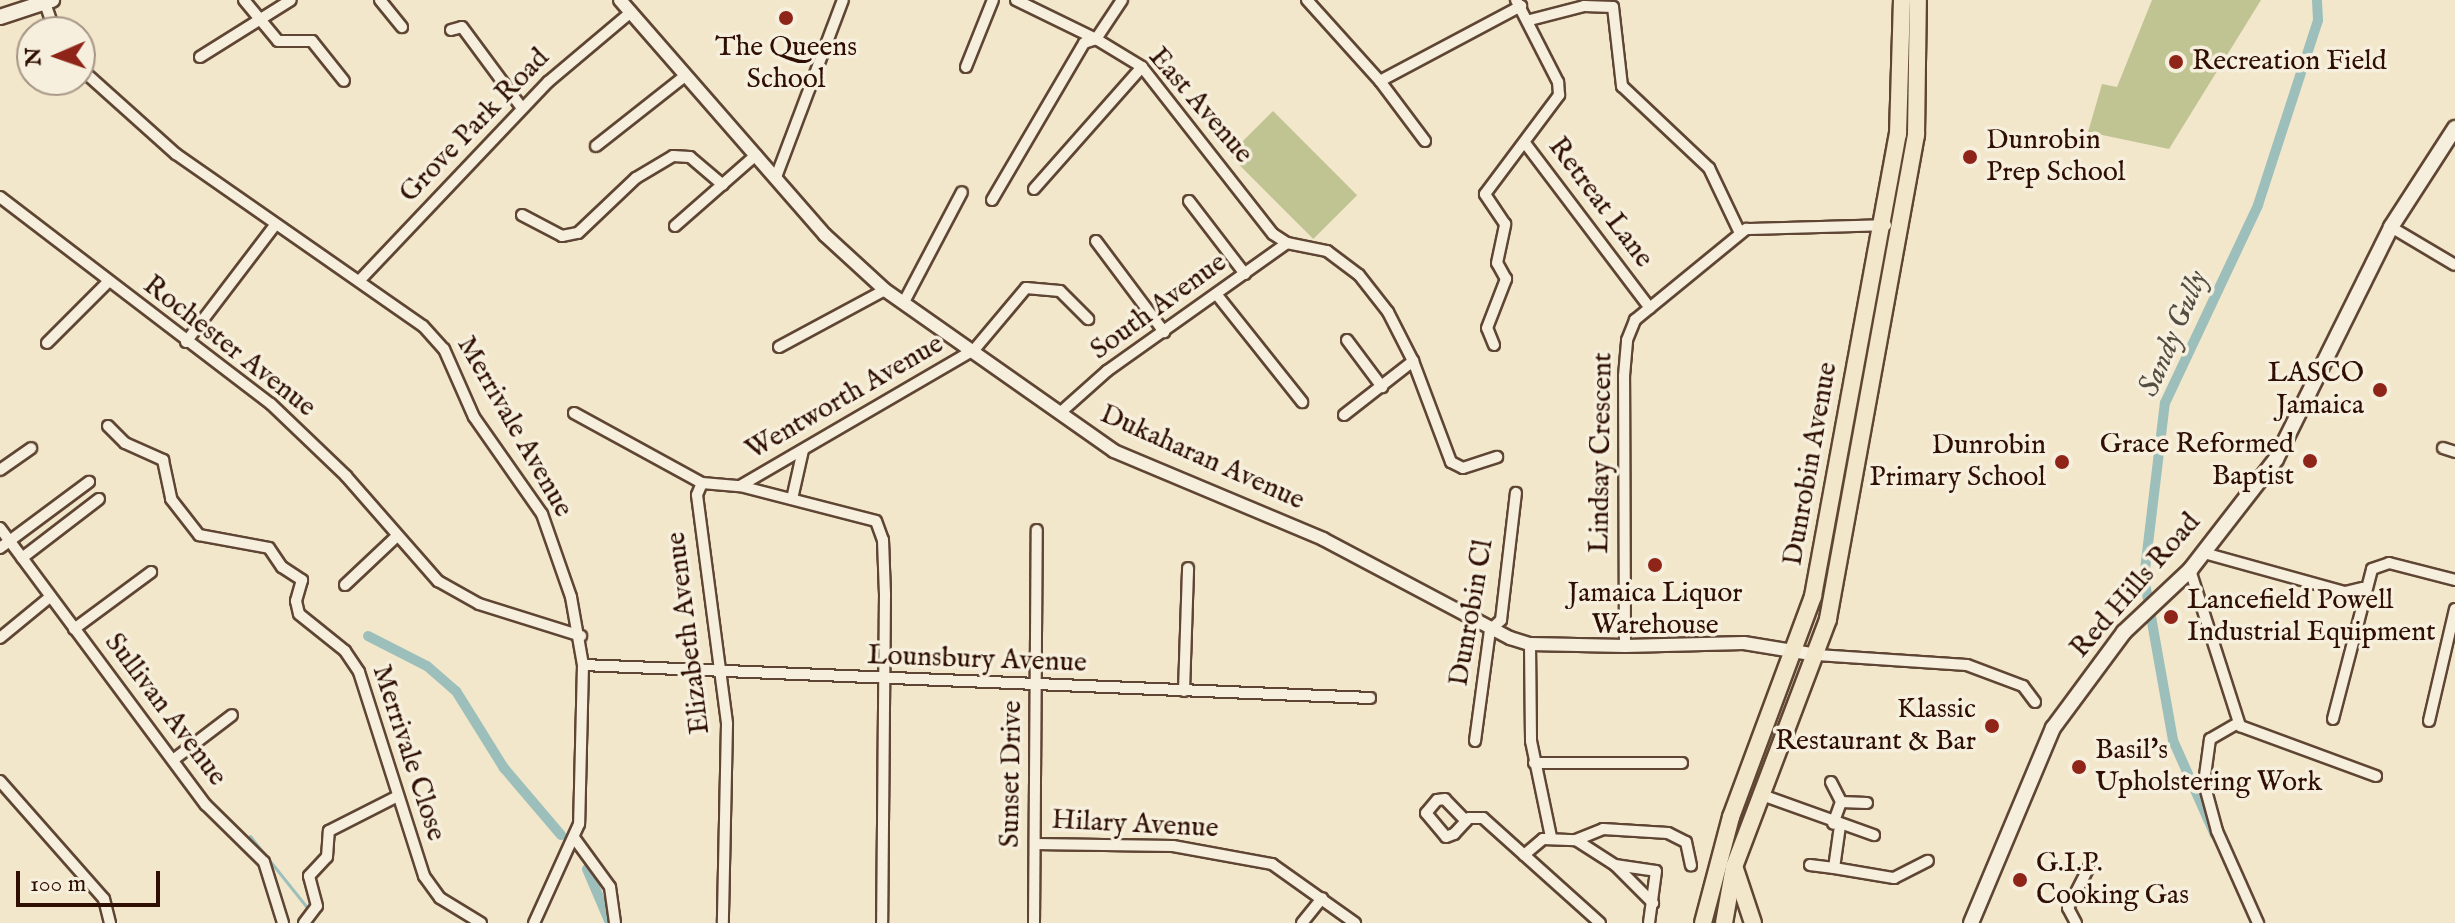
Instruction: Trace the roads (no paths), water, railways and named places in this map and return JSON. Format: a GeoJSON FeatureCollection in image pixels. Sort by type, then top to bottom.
{"type":"FeatureCollection","features":[{"type":"Feature","properties":{"kind":"highway","name":"Dunrobin Avenue"},"geometry":{"type":"LineString","coordinates":[[1703,923],[1731,817],[1796,650],[1813,596],[1898,134],[1902,0]]}},
{"type":"Feature","properties":{"kind":"highway","name":"Dunrobin Avenue"},"geometry":{"type":"LineString","coordinates":[[1724,923],[1734,867],[1817,655],[1916,135],[1918,0]]}},
{"type":"Feature","properties":{"kind":"highway"},"geometry":{"type":"LineString","coordinates":[[1734,867],[1753,923]]}},
{"type":"Feature","properties":{"kind":"main road"},"geometry":{"type":"LineString","coordinates":[[0,17],[49,2]]}},
{"type":"Feature","properties":{"kind":"main road","name":"Red Hills Road"},"geometry":{"type":"LineString","coordinates":[[1971,923],[2053,728],[2124,632],[2158,604],[2190,570],[2276,459],[2391,227],[2455,128]]}},
{"type":"Feature","properties":{"kind":"street"},"geometry":{"type":"LineString","coordinates":[[244,0],[278,41],[312,41],[344,81]]}},
{"type":"Feature","properties":{"kind":"street"},"geometry":{"type":"LineString","coordinates":[[200,57],[291,0]]}},
{"type":"Feature","properties":{"kind":"street"},"geometry":{"type":"LineString","coordinates":[[380,0],[402,27]]}},
{"type":"Feature","properties":{"kind":"street","name":"Dukaharan Avenue"},"geometry":{"type":"LineString","coordinates":[[620,0],[825,235],[885,290],[1114,451],[1323,539],[1490,630],[1530,644],[1625,646]]}},
{"type":"Feature","properties":{"kind":"street"},"geometry":{"type":"LineString","coordinates":[[776,177],[843,0]]}},
{"type":"Feature","properties":{"kind":"street"},"geometry":{"type":"LineString","coordinates":[[966,67],[993,0]]}},
{"type":"Feature","properties":{"kind":"street","name":"East Avenue"},"geometry":{"type":"LineString","coordinates":[[1016,0],[1096,39],[1142,67],[1273,234],[1287,243]]}},
{"type":"Feature","properties":{"kind":"street"},"geometry":{"type":"LineString","coordinates":[[992,200],[1084,43],[1096,39],[1122,0]]}},
{"type":"Feature","properties":{"kind":"street"},"geometry":{"type":"LineString","coordinates":[[1307,0],[1380,81],[1425,141]]}},
{"type":"Feature","properties":{"kind":"street"},"geometry":{"type":"LineString","coordinates":[[1380,81],[1519,3]]}},
{"type":"Feature","properties":{"kind":"street","name":"Retreat Lane"},"geometry":{"type":"LineString","coordinates":[[1519,3],[1530,20],[1559,89],[1557,101],[1525,143],[1650,308]]}},
{"type":"Feature","properties":{"kind":"street"},"geometry":{"type":"LineString","coordinates":[[1530,20],[1584,6],[1613,7],[1622,86],[1709,168],[1740,233]]}},
{"type":"Feature","properties":{"kind":"street","name":"Grove Park Road"},"geometry":{"type":"LineString","coordinates":[[360,280],[522,108],[631,12]]}},
{"type":"Feature","properties":{"kind":"street"},"geometry":{"type":"LineString","coordinates":[[451,30],[462,27],[522,108]]}},
{"type":"Feature","properties":{"kind":"street"},"geometry":{"type":"LineString","coordinates":[[1034,189],[1142,67]]}},
{"type":"Feature","properties":{"kind":"street"},"geometry":{"type":"LineString","coordinates":[[596,146],[685,76]]}},
{"type":"Feature","properties":{"kind":"street","name":"Merrivale Avenue"},"geometry":{"type":"LineString","coordinates":[[96,82],[176,154],[423,326],[444,349],[474,417],[542,514],[581,636],[583,665],[575,839],[534,923]]}},
{"type":"Feature","properties":{"kind":"street"},"geometry":{"type":"LineString","coordinates":[[1494,345],[1487,328],[1506,279],[1497,263],[1505,224],[1485,194],[1525,143]]}},
{"type":"Feature","properties":{"kind":"street"},"geometry":{"type":"LineString","coordinates":[[675,226],[756,155]]}},
{"type":"Feature","properties":{"kind":"street"},"geometry":{"type":"LineString","coordinates":[[522,215],[562,236],[578,233],[636,178],[673,156],[690,157],[723,185]]}},
{"type":"Feature","properties":{"kind":"street"},"geometry":{"type":"LineString","coordinates":[[904,302],[962,192]]}},
{"type":"Feature","properties":{"kind":"street","name":"Rochester Avenue"},"geometry":{"type":"LineString","coordinates":[[0,197],[107,283],[271,404],[346,476],[396,537],[438,581],[479,604],[581,636]]}},
{"type":"Feature","properties":{"kind":"street"},"geometry":{"type":"LineString","coordinates":[[1189,201],[1245,274]]}},
{"type":"Feature","properties":{"kind":"street","name":"Lindsay Crescent"},"geometry":{"type":"LineString","coordinates":[[1625,646],[1627,340],[1635,320],[1740,233],[1754,227],[1883,223],[1899,230]]}},
{"type":"Feature","properties":{"kind":"street"},"geometry":{"type":"LineString","coordinates":[[186,342],[276,224]]}},
{"type":"Feature","properties":{"kind":"street"},"geometry":{"type":"LineString","coordinates":[[2391,227],[2455,265]]}},
{"type":"Feature","properties":{"kind":"street"},"geometry":{"type":"LineString","coordinates":[[1096,241],[1164,332]]}},
{"type":"Feature","properties":{"kind":"street"},"geometry":{"type":"LineString","coordinates":[[1287,243],[1327,251],[1359,275],[1388,312],[1413,361],[1451,462],[1463,468],[1497,457]]}},
{"type":"Feature","properties":{"kind":"street","name":"South Avenue"},"geometry":{"type":"LineString","coordinates":[[1061,412],[1107,371],[1287,243]]}},
{"type":"Feature","properties":{"kind":"street"},"geometry":{"type":"LineString","coordinates":[[47,343],[107,283]]}},
{"type":"Feature","properties":{"kind":"street","name":"Wentworth Avenue"},"geometry":{"type":"LineString","coordinates":[[740,486],[974,350],[1026,288],[1060,291],[1088,319]]}},
{"type":"Feature","properties":{"kind":"street"},"geometry":{"type":"LineString","coordinates":[[779,347],[885,290]]}},
{"type":"Feature","properties":{"kind":"street"},"geometry":{"type":"LineString","coordinates":[[1217,295],[1302,402]]}},
{"type":"Feature","properties":{"kind":"street"},"geometry":{"type":"LineString","coordinates":[[1347,340],[1382,387]]}},
{"type":"Feature","properties":{"kind":"street"},"geometry":{"type":"LineString","coordinates":[[1344,415],[1413,361]]}},
{"type":"Feature","properties":{"kind":"street"},"geometry":{"type":"LineString","coordinates":[[574,413],[702,483],[740,486],[876,521],[883,540],[882,923]]}},
{"type":"Feature","properties":{"kind":"street","name":"Merrivale Close"},"geometry":{"type":"LineString","coordinates":[[108,426],[125,443],[163,460],[171,499],[199,535],[269,548],[282,567],[300,578],[296,608],[354,662],[431,889],[481,923]]}},
{"type":"Feature","properties":{"kind":"street"},"geometry":{"type":"LineString","coordinates":[[0,470],[31,448]]}},
{"type":"Feature","properties":{"kind":"street"},"geometry":{"type":"LineString","coordinates":[[2443,448],[2455,452]]}},
{"type":"Feature","properties":{"kind":"street"},"geometry":{"type":"LineString","coordinates":[[792,499],[803,450]]}},
{"type":"Feature","properties":{"kind":"street"},"geometry":{"type":"LineString","coordinates":[[4,544],[89,482]]}},
{"type":"Feature","properties":{"kind":"street","name":"Elizabeth Avenue"},"geometry":{"type":"LineString","coordinates":[[702,483],[697,495],[724,675],[723,923]]}},
{"type":"Feature","properties":{"kind":"street","name":"Dunrobin Cl"},"geometry":{"type":"LineString","coordinates":[[1475,741],[1490,630],[1501,620],[1516,493]]}},
{"type":"Feature","properties":{"kind":"street"},"geometry":{"type":"LineString","coordinates":[[22,558],[99,499]]}},
{"type":"Feature","properties":{"kind":"street","name":"Sullivan Avenue"},"geometry":{"type":"LineString","coordinates":[[0,528],[4,544],[22,558],[206,805],[264,862],[283,923]]}},
{"type":"Feature","properties":{"kind":"street","name":"Sunset Drive"},"geometry":{"type":"LineString","coordinates":[[1034,923],[1037,530]]}},
{"type":"Feature","properties":{"kind":"street"},"geometry":{"type":"LineString","coordinates":[[345,585],[396,537]]}},
{"type":"Feature","properties":{"kind":"street"},"geometry":{"type":"LineString","coordinates":[[2204,553],[2345,592],[2363,588]]}},
{"type":"Feature","properties":{"kind":"street"},"geometry":{"type":"LineString","coordinates":[[2333,719],[2363,588],[2372,569],[2389,563],[2455,580]]}},
{"type":"Feature","properties":{"kind":"street"},"geometry":{"type":"LineString","coordinates":[[1184,691],[1188,568]]}},
{"type":"Feature","properties":{"kind":"street"},"geometry":{"type":"LineString","coordinates":[[2190,570],[2238,723]]}},
{"type":"Feature","properties":{"kind":"street"},"geometry":{"type":"LineString","coordinates":[[74,629],[151,572]]}},
{"type":"Feature","properties":{"kind":"street"},"geometry":{"type":"LineString","coordinates":[[0,638],[50,597]]}},
{"type":"Feature","properties":{"kind":"street"},"geometry":{"type":"LineString","coordinates":[[2429,721],[2455,609]]}},
{"type":"Feature","properties":{"kind":"street"},"geometry":{"type":"LineString","coordinates":[[1625,646],[1744,643],[1817,655],[1967,665],[2023,686],[2035,702]]}},
{"type":"Feature","properties":{"kind":"street"},"geometry":{"type":"LineString","coordinates":[[1530,644],[1534,763],[1551,837]]}},
{"type":"Feature","properties":{"kind":"street","name":"Lounsbury Avenue"},"geometry":{"type":"LineString","coordinates":[[583,665],[724,675],[1370,698]]}},
{"type":"Feature","properties":{"kind":"street"},"geometry":{"type":"LineString","coordinates":[[173,760],[232,715]]}},
{"type":"Feature","properties":{"kind":"street"},"geometry":{"type":"LineString","coordinates":[[2238,723],[2376,776]]}},
{"type":"Feature","properties":{"kind":"street"},"geometry":{"type":"LineString","coordinates":[[2238,723],[2210,739],[2204,783],[2217,831],[2258,923]]}},
{"type":"Feature","properties":{"kind":"street"},"geometry":{"type":"LineString","coordinates":[[1534,763],[1682,763]]}},
{"type":"Feature","properties":{"kind":"street"},"geometry":{"type":"LineString","coordinates":[[0,781],[104,899],[110,923]]}},
{"type":"Feature","properties":{"kind":"street"},"geometry":{"type":"LineString","coordinates":[[1831,782],[1841,802],[1836,825],[1834,868]]}},
{"type":"Feature","properties":{"kind":"street"},"geometry":{"type":"LineString","coordinates":[[1762,795],[1836,825],[1874,835]]}},
{"type":"Feature","properties":{"kind":"street"},"geometry":{"type":"LineString","coordinates":[[308,918],[317,901],[309,876],[327,857],[329,831],[398,796]]}},
{"type":"Feature","properties":{"kind":"street"},"geometry":{"type":"LineString","coordinates":[[1841,802],[1867,803]]}},
{"type":"Feature","properties":{"kind":"street"},"geometry":{"type":"LineString","coordinates":[[1466,821],[1483,818],[1600,923]]}},
{"type":"Feature","properties":{"kind":"street"},"geometry":{"type":"LineString","coordinates":[[1576,840],[1603,829],[1668,833],[1686,842],[1691,865]]}},
{"type":"Feature","properties":{"kind":"street"},"geometry":{"type":"LineString","coordinates":[[1524,855],[1551,837],[1576,840],[1615,865],[1653,903]]}},
{"type":"Feature","properties":{"kind":"street"},"geometry":{"type":"LineString","coordinates":[[575,839],[610,887],[615,923]]}},
{"type":"Feature","properties":{"kind":"street","name":"Hilary Avenue"},"geometry":{"type":"LineString","coordinates":[[1035,844],[1173,846],[1277,866],[1355,923]]}},
{"type":"Feature","properties":{"kind":"street"},"geometry":{"type":"LineString","coordinates":[[1810,865],[1894,878],[1928,861]]}},
{"type":"Feature","properties":{"kind":"street"},"geometry":{"type":"LineString","coordinates":[[1615,865],[1656,871],[1649,923]]}},
{"type":"Feature","properties":{"kind":"street"},"geometry":{"type":"LineString","coordinates":[[2076,923],[2068,908],[2089,867]]}},
{"type":"Feature","properties":{"kind":"street"},"geometry":{"type":"LineString","coordinates":[[1302,923],[1322,898]]}},
{"type":"Feature","properties":{"kind":"waterway","name":"Sandy Gully"},"geometry":{"type":"LineString","coordinates":[[2215,835],[2173,740],[2144,578],[2165,403],[2258,205],[2318,20],[2317,0]]}},
{"type":"Feature","properties":{"kind":"waterway"},"geometry":{"type":"LineString","coordinates":[[368,636],[427,666],[456,691],[504,768],[561,835]]}},
{"type":"Feature","properties":{"kind":"waterway"},"geometry":{"type":"LineString","coordinates":[[250,836],[309,910]]}},
{"type":"Feature","properties":{"kind":"waterway"},"geometry":{"type":"LineString","coordinates":[[587,869],[610,923]]}},
{"type":"Feature","properties":{"kind":"place","name":"The Queens School"},"geometry":{"type":"Point","coordinates":[786,18]}},
{"type":"Feature","properties":{"kind":"place","name":"Recreation Field"},"geometry":{"type":"Point","coordinates":[2176,62]}},
{"type":"Feature","properties":{"kind":"place","name":"Dunrobin Prep School"},"geometry":{"type":"Point","coordinates":[1970,157]}},
{"type":"Feature","properties":{"kind":"place","name":"LASCO Jamaica"},"geometry":{"type":"Point","coordinates":[2380,390]}},
{"type":"Feature","properties":{"kind":"place","name":"Grace Reformed Baptist"},"geometry":{"type":"Point","coordinates":[2310,461]}},
{"type":"Feature","properties":{"kind":"place","name":"Dunrobin Primary School"},"geometry":{"type":"Point","coordinates":[2062,462]}},
{"type":"Feature","properties":{"kind":"place","name":"Jamaica Liquor Warehouse"},"geometry":{"type":"Point","coordinates":[1655,565]}},
{"type":"Feature","properties":{"kind":"place","name":"Lancefield Powell Industrial Equipment"},"geometry":{"type":"Point","coordinates":[2171,617]}},
{"type":"Feature","properties":{"kind":"place","name":"Klassic Restaurant & Bar"},"geometry":{"type":"Point","coordinates":[1992,726]}},
{"type":"Feature","properties":{"kind":"place","name":"Basil's Upholstering Work"},"geometry":{"type":"Point","coordinates":[2079,767]}},
{"type":"Feature","properties":{"kind":"place","name":"G.I.P. Cooking Gas"},"geometry":{"type":"Point","coordinates":[2020,880]}}]}
